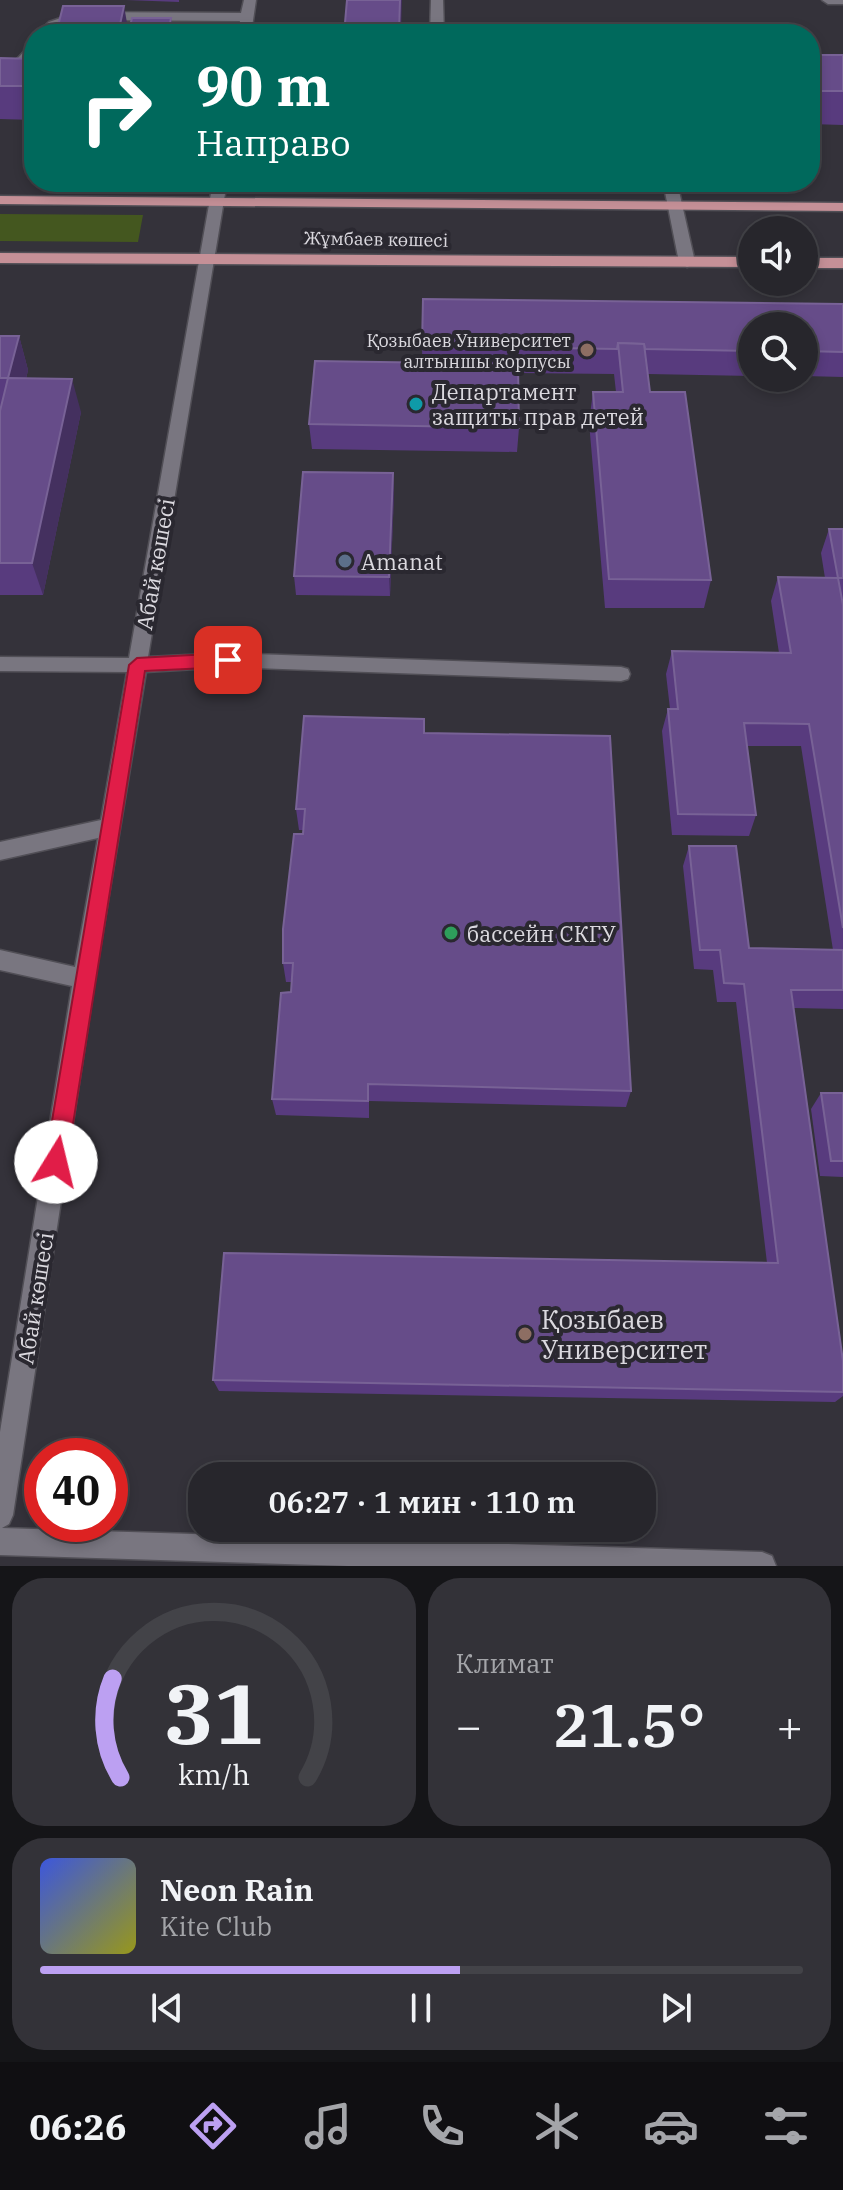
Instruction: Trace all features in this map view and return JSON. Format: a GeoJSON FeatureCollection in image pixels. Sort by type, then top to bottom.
{"type":"FeatureCollection","features":[{"type":"Feature","properties":{"kind":"main road","name":"Жұмбаев көшесі"},"geometry":{"type":"LineString","coordinates":[[0,200],[843,207]]}},
{"type":"Feature","properties":{"kind":"main road","name":"Жұмбаев көшесі"},"geometry":{"type":"LineString","coordinates":[[0,258],[738,262]]}},
{"type":"Feature","properties":{"kind":"main road"},"geometry":{"type":"LineString","coordinates":[[818,263],[843,263]]}},
{"type":"Feature","properties":{"kind":"street"},"geometry":{"type":"LineString","coordinates":[[91,16],[96,0]]}},
{"type":"Feature","properties":{"kind":"street"},"geometry":{"type":"LineString","coordinates":[[246,24],[250,0]]}},
{"type":"Feature","properties":{"kind":"street"},"geometry":{"type":"LineString","coordinates":[[437,0],[437,24]]}},
{"type":"Feature","properties":{"kind":"street"},"geometry":{"type":"LineString","coordinates":[[828,0],[843,0]]}},
{"type":"Feature","properties":{"kind":"street"},"geometry":{"type":"LineString","coordinates":[[59,24],[91,16],[247,17]]}},
{"type":"Feature","properties":{"kind":"street"},"geometry":{"type":"LineString","coordinates":[[0,73],[19,68],[24,62]]}},
{"type":"Feature","properties":{"kind":"street","name":"Абай көшесі"},"geometry":{"type":"LineString","coordinates":[[0,1515],[84,979],[218,192]]}},
{"type":"Feature","properties":{"kind":"street"},"geometry":{"type":"LineString","coordinates":[[672,192],[687,262]]}},
{"type":"Feature","properties":{"kind":"street"},"geometry":{"type":"LineString","coordinates":[[0,664],[137,665],[228,660],[621,674]]}},
{"type":"Feature","properties":{"kind":"street"},"geometry":{"type":"LineString","coordinates":[[0,851],[110,827]]}},
{"type":"Feature","properties":{"kind":"street"},"geometry":{"type":"LineString","coordinates":[[0,960],[84,979]]}},
{"type":"Feature","properties":{"kind":"street"},"geometry":{"type":"LineString","coordinates":[[0,1541],[762,1566]]}},
{"type":"Feature","properties":{"kind":"green space"},"geometry":{"type":"Polygon","coordinates":[[[0,214],[143,215],[138,242],[0,241],[0,214]]]}},
{"type":"Feature","properties":{"kind":"building"},"geometry":{"type":"Polygon","coordinates":[[[347,0],[400,0],[399,24],[345,24],[347,0]]]}},
{"type":"Feature","properties":{"kind":"building"},"geometry":{"type":"Polygon","coordinates":[[[63,6],[124,6],[120,24],[58,24],[63,6]]]}},
{"type":"Feature","properties":{"kind":"building"},"geometry":{"type":"Polygon","coordinates":[[[132,18],[171,18],[170,24],[130,24],[132,18]]]}},
{"type":"Feature","properties":{"kind":"building"},"geometry":{"type":"Polygon","coordinates":[[[820,55],[843,55],[843,91],[820,91],[820,55]]]}},
{"type":"Feature","properties":{"kind":"building"},"geometry":{"type":"Polygon","coordinates":[[[0,58],[24,59],[24,86],[0,86],[0,58]]]}},
{"type":"Feature","properties":{"kind":"building"},"geometry":{"type":"Polygon","coordinates":[[[423,299],[843,304],[843,352],[818,351],[818,312],[738,312],[738,351],[645,349],[644,344],[618,343],[617,349],[422,346],[423,299]]]}},
{"type":"Feature","properties":{"kind":"building"},"geometry":{"type":"Polygon","coordinates":[[[0,336],[19,336],[8,378],[0,378],[0,336]]]}},
{"type":"Feature","properties":{"kind":"building"},"geometry":{"type":"Polygon","coordinates":[[[618,343],[644,344],[650,392],[685,392],[711,580],[609,579],[593,392],[623,392],[618,343]]]}},
{"type":"Feature","properties":{"kind":"building"},"geometry":{"type":"Polygon","coordinates":[[[315,361],[518,364],[519,428],[309,424],[315,361]]]}},
{"type":"Feature","properties":{"kind":"building"},"geometry":{"type":"Polygon","coordinates":[[[8,378],[72,379],[32,563],[0,563],[0,411],[8,378]]]}},
{"type":"Feature","properties":{"kind":"building","name":"Amanat"},"geometry":{"type":"Polygon","coordinates":[[[303,472],[393,473],[389,577],[294,576],[303,472]]]}},
{"type":"Feature","properties":{"kind":"building"},"geometry":{"type":"Polygon","coordinates":[[[829,529],[843,529],[843,578],[838,578],[829,529]]]}},
{"type":"Feature","properties":{"kind":"building"},"geometry":{"type":"Polygon","coordinates":[[[778,577],[838,578],[843,605],[843,928],[809,724],[744,723],[756,815],[678,814],[668,709],[678,709],[672,651],[791,653],[778,577]]]}},
{"type":"Feature","properties":{"kind":"building","name":"бассейн СКГУ"},"geometry":{"type":"Polygon","coordinates":[[[304,716],[424,719],[424,733],[610,736],[631,1091],[368,1084],[368,1101],[272,1099],[281,993],[291,992],[293,963],[283,963],[283,929],[294,834],[303,834],[305,809],[296,809],[304,716]]]}},
{"type":"Feature","properties":{"kind":"building","name":"Қозыбаев Университет"},"geometry":{"type":"Polygon","coordinates":[[[689,846],[736,846],[749,948],[843,950],[843,990],[791,990],[843,1361],[843,1392],[213,1380],[224,1253],[778,1263],[744,984],[724,983],[720,950],[700,950],[689,846]]]}},
{"type":"Feature","properties":{"kind":"building"},"geometry":{"type":"Polygon","coordinates":[[[821,1093],[843,1093],[843,1161],[831,1161],[821,1093]]]}},
{"type":"Feature","properties":{"kind":"place","name":"Қозыбаев Университет алтыншы корпусы"},"geometry":{"type":"Point","coordinates":[587,350]}},
{"type":"Feature","properties":{"kind":"place","name":"Департамент защиты прав детей"},"geometry":{"type":"Point","coordinates":[416,404]}},
{"type":"Feature","properties":{"kind":"place","name":"Amanat"},"geometry":{"type":"Point","coordinates":[345,561]}},
{"type":"Feature","properties":{"kind":"place","name":"бассейн СКГУ"},"geometry":{"type":"Point","coordinates":[451,933]}},
{"type":"Feature","properties":{"kind":"place","name":"Қозыбаев Университет"},"geometry":{"type":"Point","coordinates":[525,1334]}},
{"type":"Feature","properties":{"kind":"route"},"geometry":{"type":"LineString","coordinates":[[56,1162],[137,665],[228,660]]}}]}
